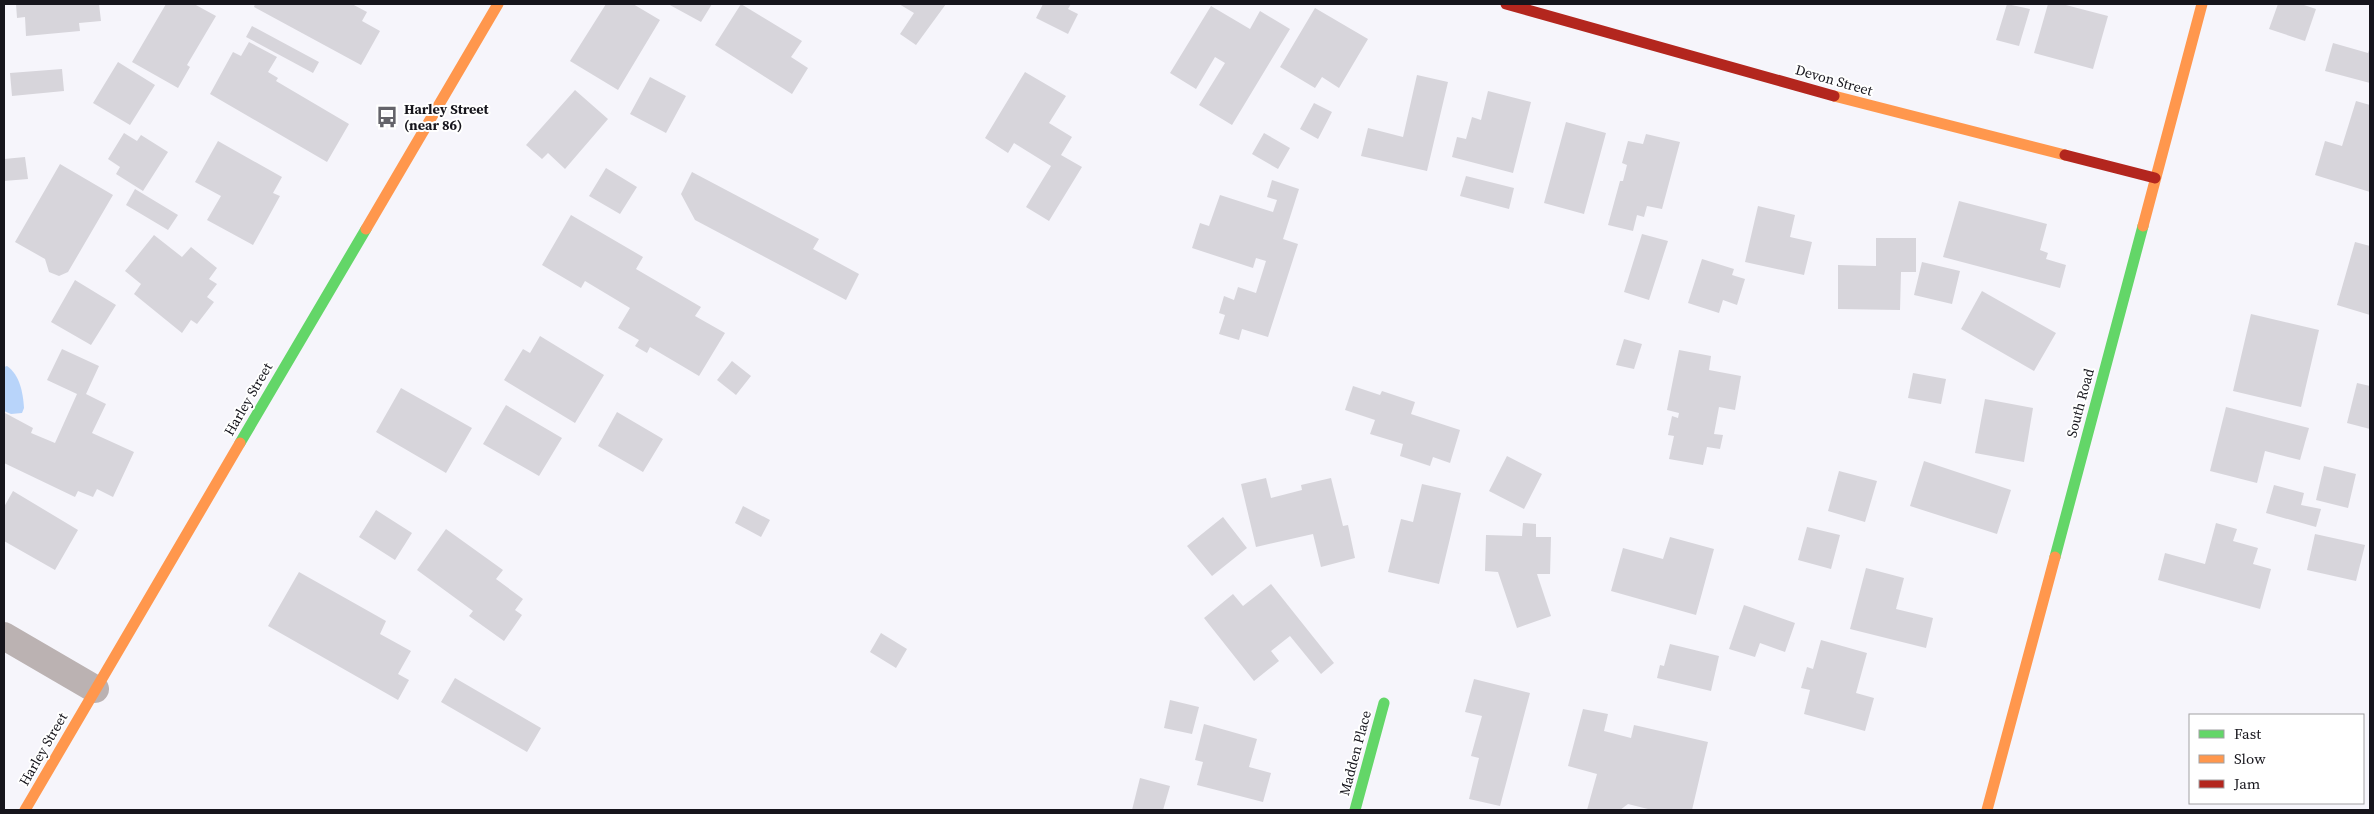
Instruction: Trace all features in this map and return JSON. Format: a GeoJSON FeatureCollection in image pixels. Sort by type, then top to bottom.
{"type":"FeatureCollection","features":[{"type":"Feature","properties":{"kind":"street","name":"Harley Street"},"geometry":{"type":"LineString","coordinates":[[25,810],[498,4]]}},
{"type":"Feature","properties":{"kind":"street","name":"Devon Street"},"geometry":{"type":"LineString","coordinates":[[1506,4],[1886,110],[2155,178]]}},
{"type":"Feature","properties":{"kind":"street","name":"South Road"},"geometry":{"type":"LineString","coordinates":[[1987,810],[2202,4]]}},
{"type":"Feature","properties":{"kind":"street"},"geometry":{"type":"LineString","coordinates":[[4,636],[95,689]]}},
{"type":"Feature","properties":{"kind":"street","name":"Madden Place"},"geometry":{"type":"LineString","coordinates":[[1354,810],[1384,703]]}},
{"type":"Feature","properties":{"kind":"water"},"geometry":{"type":"Polygon","coordinates":[[[7,366],[15,374],[20,385],[24,408],[22,413],[11,414],[4,411],[4,367],[7,366]]]}},
{"type":"Feature","properties":{"kind":"building"},"geometry":{"type":"Polygon","coordinates":[[[16,4],[99,4],[101,21],[79,23],[80,31],[26,36],[25,17],[17,18],[16,4]]]}},
{"type":"Feature","properties":{"kind":"building"},"geometry":{"type":"Polygon","coordinates":[[[166,4],[194,4],[216,16],[187,65],[190,67],[178,88],[132,62],[166,4]]]}},
{"type":"Feature","properties":{"kind":"building"},"geometry":{"type":"Polygon","coordinates":[[[255,4],[352,4],[367,12],[362,21],[380,31],[361,65],[254,7],[255,4]]]}},
{"type":"Feature","properties":{"kind":"building"},"geometry":{"type":"Polygon","coordinates":[[[606,4],[633,4],[660,20],[618,90],[570,61],[606,4]]]}},
{"type":"Feature","properties":{"kind":"building"},"geometry":{"type":"Polygon","coordinates":[[[668,4],[712,4],[701,22],[668,4]]]}},
{"type":"Feature","properties":{"kind":"building"},"geometry":{"type":"Polygon","coordinates":[[[741,4],[802,41],[791,57],[808,68],[792,94],[715,45],[741,4]]]}},
{"type":"Feature","properties":{"kind":"building"},"geometry":{"type":"Polygon","coordinates":[[[899,4],[946,4],[916,45],[900,34],[914,13],[899,4]]]}},
{"type":"Feature","properties":{"kind":"building"},"geometry":{"type":"Polygon","coordinates":[[[1043,4],[1071,4],[1068,9],[1078,14],[1068,34],[1036,18],[1043,4]]]}},
{"type":"Feature","properties":{"kind":"building"},"geometry":{"type":"Polygon","coordinates":[[[2007,4],[2030,9],[2019,46],[1996,40],[2007,4]]]}},
{"type":"Feature","properties":{"kind":"building"},"geometry":{"type":"Polygon","coordinates":[[[2048,4],[2062,4],[2108,16],[2093,69],[2034,53],[2048,4]]]}},
{"type":"Feature","properties":{"kind":"building"},"geometry":{"type":"Polygon","coordinates":[[[2278,4],[2301,4],[2316,9],[2305,41],[2269,29],[2278,4]]]}},
{"type":"Feature","properties":{"kind":"building"},"geometry":{"type":"Polygon","coordinates":[[[1211,6],[1250,29],[1260,11],[1290,29],[1232,125],[1199,105],[1225,63],[1215,57],[1196,89],[1170,73],[1211,6]]]}},
{"type":"Feature","properties":{"kind":"building"},"geometry":{"type":"Polygon","coordinates":[[[1315,8],[1368,39],[1339,88],[1322,77],[1315,88],[1280,67],[1315,8]]]}},
{"type":"Feature","properties":{"kind":"building"},"geometry":{"type":"Polygon","coordinates":[[[252,26],[319,62],[313,73],[246,37],[252,26]]]}},
{"type":"Feature","properties":{"kind":"building"},"geometry":{"type":"Polygon","coordinates":[[[249,42],[277,57],[268,72],[278,78],[276,81],[349,124],[327,162],[210,94],[233,52],[241,56],[249,42]]]}},
{"type":"Feature","properties":{"kind":"building"},"geometry":{"type":"Polygon","coordinates":[[[2333,43],[2368,53],[2370,47],[2370,83],[2325,71],[2333,43]]]}},
{"type":"Feature","properties":{"kind":"building"},"geometry":{"type":"Polygon","coordinates":[[[118,62],[155,85],[130,125],[93,103],[118,62]]]}},
{"type":"Feature","properties":{"kind":"building"},"geometry":{"type":"Polygon","coordinates":[[[62,69],[64,91],[12,96],[10,73],[62,69]]]}},
{"type":"Feature","properties":{"kind":"building"},"geometry":{"type":"Polygon","coordinates":[[[1025,72],[1066,96],[1049,123],[1072,137],[1061,155],[1082,167],[1049,221],[1026,207],[1051,166],[1014,143],[1008,153],[985,138],[1025,72]]]}},
{"type":"Feature","properties":{"kind":"building"},"geometry":{"type":"Polygon","coordinates":[[[1417,75],[1448,82],[1427,171],[1361,156],[1368,128],[1403,137],[1417,75]]]}},
{"type":"Feature","properties":{"kind":"building"},"geometry":{"type":"Polygon","coordinates":[[[650,77],[686,96],[666,133],[630,114],[650,77]]]}},
{"type":"Feature","properties":{"kind":"building"},"geometry":{"type":"Polygon","coordinates":[[[575,90],[608,119],[565,169],[548,153],[542,159],[526,145],[575,90]]]}},
{"type":"Feature","properties":{"kind":"building"},"geometry":{"type":"Polygon","coordinates":[[[1488,91],[1531,102],[1513,173],[1452,157],[1457,137],[1466,139],[1472,117],[1481,120],[1488,91]]]}},
{"type":"Feature","properties":{"kind":"building"},"geometry":{"type":"Polygon","coordinates":[[[2356,101],[2370,105],[2370,192],[2315,175],[2325,141],[2342,146],[2356,101]]]}},
{"type":"Feature","properties":{"kind":"building"},"geometry":{"type":"Polygon","coordinates":[[[1314,103],[1332,112],[1318,139],[1300,129],[1314,103]]]}},
{"type":"Feature","properties":{"kind":"building"},"geometry":{"type":"Polygon","coordinates":[[[1566,122],[1606,133],[1584,214],[1544,203],[1566,122]]]}},
{"type":"Feature","properties":{"kind":"building"},"geometry":{"type":"Polygon","coordinates":[[[124,133],[137,141],[141,135],[168,152],[143,191],[116,174],[120,167],[108,159],[124,133]]]}},
{"type":"Feature","properties":{"kind":"building"},"geometry":{"type":"Polygon","coordinates":[[[1264,133],[1290,148],[1278,169],[1252,154],[1264,133]]]}},
{"type":"Feature","properties":{"kind":"building"},"geometry":{"type":"Polygon","coordinates":[[[1646,134],[1680,142],[1662,209],[1647,206],[1644,217],[1637,215],[1633,231],[1608,225],[1620,181],[1623,181],[1627,165],[1622,163],[1628,141],[1643,144],[1646,134]]]}},
{"type":"Feature","properties":{"kind":"building"},"geometry":{"type":"Polygon","coordinates":[[[218,141],[282,177],[273,193],[280,196],[253,245],[207,220],[221,196],[195,182],[218,141]]]}},
{"type":"Feature","properties":{"kind":"building"},"geometry":{"type":"Polygon","coordinates":[[[25,157],[28,179],[4,181],[4,159],[25,157]]]}},
{"type":"Feature","properties":{"kind":"building"},"geometry":{"type":"Polygon","coordinates":[[[60,164],[113,195],[68,272],[59,276],[49,272],[45,259],[15,242],[60,164]]]}},
{"type":"Feature","properties":{"kind":"building"},"geometry":{"type":"Polygon","coordinates":[[[606,168],[637,187],[620,214],[589,196],[606,168]]]}},
{"type":"Feature","properties":{"kind":"building"},"geometry":{"type":"Polygon","coordinates":[[[692,172],[819,239],[813,249],[859,274],[846,300],[695,220],[681,194],[692,172]]]}},
{"type":"Feature","properties":{"kind":"building"},"geometry":{"type":"Polygon","coordinates":[[[1466,176],[1514,188],[1509,209],[1460,196],[1466,176]]]}},
{"type":"Feature","properties":{"kind":"building"},"geometry":{"type":"Polygon","coordinates":[[[1272,180],[1299,189],[1283,239],[1298,244],[1268,337],[1242,329],[1239,340],[1219,334],[1225,315],[1219,313],[1224,296],[1234,300],[1238,287],[1256,293],[1266,261],[1256,258],[1253,268],[1192,248],[1200,223],[1209,226],[1220,195],[1273,212],[1277,200],[1267,197],[1272,180]]]}},
{"type":"Feature","properties":{"kind":"building"},"geometry":{"type":"Polygon","coordinates":[[[135,189],[178,215],[168,230],[126,205],[135,189]]]}},
{"type":"Feature","properties":{"kind":"building"},"geometry":{"type":"Polygon","coordinates":[[[1959,201],[2047,224],[2040,250],[2048,253],[2046,259],[2066,265],[2060,288],[1943,257],[1959,201]]]}},
{"type":"Feature","properties":{"kind":"building"},"geometry":{"type":"Polygon","coordinates":[[[1758,206],[1795,215],[1790,237],[1812,242],[1804,275],[1745,262],[1758,206]]]}},
{"type":"Feature","properties":{"kind":"building"},"geometry":{"type":"Polygon","coordinates":[[[571,215],[643,257],[636,269],[701,307],[695,316],[725,333],[699,376],[650,347],[647,353],[635,346],[639,340],[618,328],[630,308],[585,281],[581,288],[542,265],[571,215]]]}},
{"type":"Feature","properties":{"kind":"building"},"geometry":{"type":"Polygon","coordinates":[[[1642,234],[1668,241],[1649,300],[1624,292],[1642,234]]]}},
{"type":"Feature","properties":{"kind":"building"},"geometry":{"type":"Polygon","coordinates":[[[154,235],[182,257],[191,247],[217,268],[209,279],[217,284],[207,297],[214,302],[197,324],[191,320],[182,333],[134,294],[141,284],[125,271],[154,235]]]}},
{"type":"Feature","properties":{"kind":"building"},"geometry":{"type":"Polygon","coordinates":[[[1876,238],[1916,238],[1916,272],[1901,272],[1900,310],[1838,309],[1838,265],[1876,266],[1876,238]]]}},
{"type":"Feature","properties":{"kind":"building"},"geometry":{"type":"Polygon","coordinates":[[[2355,242],[2370,246],[2370,315],[2337,305],[2355,242]]]}},
{"type":"Feature","properties":{"kind":"building"},"geometry":{"type":"Polygon","coordinates":[[[1702,259],[1734,269],[1732,275],[1745,279],[1737,305],[1723,300],[1719,313],[1688,303],[1702,259]]]}},
{"type":"Feature","properties":{"kind":"building"},"geometry":{"type":"Polygon","coordinates":[[[1922,262],[1960,271],[1952,304],[1914,295],[1922,262]]]}},
{"type":"Feature","properties":{"kind":"building"},"geometry":{"type":"Polygon","coordinates":[[[75,280],[116,305],[91,345],[51,322],[75,280]]]}},
{"type":"Feature","properties":{"kind":"building"},"geometry":{"type":"Polygon","coordinates":[[[1982,291],[2056,333],[2034,371],[1961,329],[1982,291]]]}},
{"type":"Feature","properties":{"kind":"building"},"geometry":{"type":"Polygon","coordinates":[[[2251,314],[2319,330],[2301,407],[2233,391],[2251,314]]]}},
{"type":"Feature","properties":{"kind":"building"},"geometry":{"type":"Polygon","coordinates":[[[540,336],[604,375],[575,423],[504,380],[523,349],[530,353],[540,336]]]}},
{"type":"Feature","properties":{"kind":"building"},"geometry":{"type":"Polygon","coordinates":[[[1624,339],[1642,344],[1634,369],[1616,365],[1624,339]]]}},
{"type":"Feature","properties":{"kind":"building"},"geometry":{"type":"Polygon","coordinates":[[[62,349],[99,366],[86,394],[106,404],[92,433],[134,452],[113,497],[97,489],[93,497],[78,491],[75,497],[4,463],[5,413],[33,428],[31,433],[55,443],[77,394],[47,380],[62,349]]]}},
{"type":"Feature","properties":{"kind":"building"},"geometry":{"type":"Polygon","coordinates":[[[1679,350],[1711,356],[1709,370],[1741,376],[1735,410],[1719,407],[1714,434],[1723,435],[1720,449],[1707,447],[1703,465],[1669,459],[1674,436],[1668,435],[1672,416],[1678,418],[1679,413],[1667,410],[1679,350]]]}},
{"type":"Feature","properties":{"kind":"building"},"geometry":{"type":"Polygon","coordinates":[[[732,361],[751,376],[736,395],[717,380],[732,361]]]}},
{"type":"Feature","properties":{"kind":"building"},"geometry":{"type":"Polygon","coordinates":[[[1913,373],[1946,379],[1941,404],[1908,398],[1913,373]]]}},
{"type":"Feature","properties":{"kind":"building"},"geometry":{"type":"Polygon","coordinates":[[[2357,383],[2370,386],[2370,429],[2347,423],[2357,383]]]}},
{"type":"Feature","properties":{"kind":"building"},"geometry":{"type":"Polygon","coordinates":[[[1353,386],[1380,395],[1382,391],[1415,402],[1411,414],[1460,430],[1450,463],[1433,457],[1430,466],[1400,456],[1403,444],[1370,434],[1375,420],[1345,410],[1353,386]]]}},
{"type":"Feature","properties":{"kind":"building"},"geometry":{"type":"Polygon","coordinates":[[[401,388],[472,428],[446,473],[376,432],[401,388]]]}},
{"type":"Feature","properties":{"kind":"building"},"geometry":{"type":"Polygon","coordinates":[[[1985,399],[2033,408],[2024,462],[1975,453],[1985,399]]]}},
{"type":"Feature","properties":{"kind":"building"},"geometry":{"type":"Polygon","coordinates":[[[506,405],[562,438],[539,476],[483,444],[506,405]]]}},
{"type":"Feature","properties":{"kind":"building"},"geometry":{"type":"Polygon","coordinates":[[[2226,407],[2309,428],[2300,460],[2265,451],[2257,483],[2210,471],[2226,407]]]}},
{"type":"Feature","properties":{"kind":"building"},"geometry":{"type":"Polygon","coordinates":[[[617,412],[663,439],[643,472],[598,446],[617,412]]]}},
{"type":"Feature","properties":{"kind":"building"},"geometry":{"type":"Polygon","coordinates":[[[1507,456],[1542,474],[1524,509],[1489,491],[1507,456]]]}},
{"type":"Feature","properties":{"kind":"building"},"geometry":{"type":"Polygon","coordinates":[[[1924,461],[2011,490],[1997,534],[1910,506],[1924,461]]]}},
{"type":"Feature","properties":{"kind":"building"},"geometry":{"type":"Polygon","coordinates":[[[2324,466],[2356,474],[2348,508],[2316,500],[2324,466]]]}},
{"type":"Feature","properties":{"kind":"building"},"geometry":{"type":"Polygon","coordinates":[[[1839,471],[1877,481],[1865,522],[1828,511],[1839,471]]]}},
{"type":"Feature","properties":{"kind":"building"},"geometry":{"type":"Polygon","coordinates":[[[1266,478],[1271,498],[1302,490],[1301,485],[1331,478],[1343,526],[1348,525],[1355,558],[1321,567],[1313,534],[1256,547],[1241,484],[1266,478]]]}},
{"type":"Feature","properties":{"kind":"building"},"geometry":{"type":"Polygon","coordinates":[[[1422,484],[1461,493],[1439,584],[1388,572],[1401,519],[1413,522],[1422,484]]]}},
{"type":"Feature","properties":{"kind":"building"},"geometry":{"type":"Polygon","coordinates":[[[2274,485],[2304,493],[2301,505],[2321,509],[2316,527],[2266,513],[2274,485]]]}},
{"type":"Feature","properties":{"kind":"building"},"geometry":{"type":"Polygon","coordinates":[[[13,491],[78,530],[55,570],[4,541],[4,507],[13,491]]]}},
{"type":"Feature","properties":{"kind":"building"},"geometry":{"type":"Polygon","coordinates":[[[743,506],[770,520],[761,537],[735,523],[743,506]]]}},
{"type":"Feature","properties":{"kind":"building"},"geometry":{"type":"Polygon","coordinates":[[[376,510],[412,533],[395,560],[359,537],[376,510]]]}},
{"type":"Feature","properties":{"kind":"building"},"geometry":{"type":"Polygon","coordinates":[[[1223,517],[1247,548],[1212,576],[1187,546],[1223,517]]]}},
{"type":"Feature","properties":{"kind":"building"},"geometry":{"type":"Polygon","coordinates":[[[1523,523],[1536,524],[1536,537],[1551,537],[1550,574],[1537,574],[1551,616],[1517,628],[1498,572],[1485,571],[1486,535],[1522,536],[1523,523]]]}},
{"type":"Feature","properties":{"kind":"building"},"geometry":{"type":"Polygon","coordinates":[[[2216,523],[2237,529],[2233,541],[2258,548],[2253,564],[2271,569],[2260,609],[2158,580],[2165,553],[2205,564],[2216,523]]]}},
{"type":"Feature","properties":{"kind":"building"},"geometry":{"type":"Polygon","coordinates":[[[1807,527],[1840,535],[1831,569],[1798,560],[1807,527]]]}},
{"type":"Feature","properties":{"kind":"building"},"geometry":{"type":"Polygon","coordinates":[[[446,529],[503,570],[496,579],[523,599],[515,610],[522,615],[504,641],[469,616],[473,611],[417,570],[446,529]]]}},
{"type":"Feature","properties":{"kind":"building"},"geometry":{"type":"Polygon","coordinates":[[[2315,534],[2365,545],[2356,581],[2307,570],[2315,534]]]}},
{"type":"Feature","properties":{"kind":"building"},"geometry":{"type":"Polygon","coordinates":[[[1670,537],[1714,549],[1696,615],[1611,591],[1623,548],[1663,559],[1670,537]]]}},
{"type":"Feature","properties":{"kind":"building"},"geometry":{"type":"Polygon","coordinates":[[[1866,568],[1904,578],[1896,609],[1933,618],[1926,648],[1850,629],[1866,568]]]}},
{"type":"Feature","properties":{"kind":"building"},"geometry":{"type":"Polygon","coordinates":[[[299,572],[386,621],[380,634],[411,651],[398,674],[409,680],[398,700],[268,626],[299,572]]]}},
{"type":"Feature","properties":{"kind":"building"},"geometry":{"type":"Polygon","coordinates":[[[1271,584],[1334,663],[1321,674],[1290,636],[1271,651],[1279,661],[1254,681],[1204,618],[1233,594],[1243,606],[1271,584]]]}},
{"type":"Feature","properties":{"kind":"building"},"geometry":{"type":"Polygon","coordinates":[[[1744,605],[1795,623],[1785,652],[1760,643],[1755,657],[1729,649],[1744,605]]]}},
{"type":"Feature","properties":{"kind":"building"},"geometry":{"type":"Polygon","coordinates":[[[881,633],[907,649],[896,668],[870,652],[881,633]]]}},
{"type":"Feature","properties":{"kind":"building"},"geometry":{"type":"Polygon","coordinates":[[[1821,640],[1867,653],[1856,693],[1874,698],[1865,731],[1804,714],[1810,690],[1801,688],[1807,667],[1813,669],[1821,640]]]}},
{"type":"Feature","properties":{"kind":"building"},"geometry":{"type":"Polygon","coordinates":[[[1670,644],[1719,656],[1711,691],[1657,678],[1660,665],[1664,666],[1670,644]]]}},
{"type":"Feature","properties":{"kind":"building"},"geometry":{"type":"Polygon","coordinates":[[[455,678],[541,728],[527,752],[441,702],[455,678]]]}},
{"type":"Feature","properties":{"kind":"building"},"geometry":{"type":"Polygon","coordinates":[[[1474,679],[1530,693],[1500,806],[1469,799],[1479,758],[1471,756],[1482,716],[1465,712],[1474,679]]]}},
{"type":"Feature","properties":{"kind":"building"},"geometry":{"type":"Polygon","coordinates":[[[1170,700],[1199,707],[1192,734],[1164,728],[1170,700]]]}},
{"type":"Feature","properties":{"kind":"building"},"geometry":{"type":"Polygon","coordinates":[[[1583,709],[1608,714],[1604,731],[1631,738],[1634,725],[1708,742],[1692,810],[1652,810],[1628,804],[1620,810],[1587,810],[1597,774],[1568,766],[1583,709]]]}},
{"type":"Feature","properties":{"kind":"building"},"geometry":{"type":"Polygon","coordinates":[[[1204,724],[1257,739],[1249,767],[1271,773],[1263,802],[1197,785],[1203,762],[1195,760],[1204,724]]]}},
{"type":"Feature","properties":{"kind":"building"},"geometry":{"type":"Polygon","coordinates":[[[1140,778],[1170,786],[1163,810],[1132,810],[1140,778]]]}},
{"type":"Feature","properties":{"kind":"traffic: fast"},"geometry":{"type":"LineString","coordinates":[[2055,557],[2143,226]]}},
{"type":"Feature","properties":{"kind":"traffic: fast"},"geometry":{"type":"LineString","coordinates":[[240,443],[366,229]]}},
{"type":"Feature","properties":{"kind":"traffic: fast"},"geometry":{"type":"LineString","coordinates":[[1355,810],[1384,703]]}},
{"type":"Feature","properties":{"kind":"traffic: slow"},"geometry":{"type":"LineString","coordinates":[[366,229],[498,4]]}},
{"type":"Feature","properties":{"kind":"traffic: slow"},"geometry":{"type":"LineString","coordinates":[[2143,226],[2202,4]]}},
{"type":"Feature","properties":{"kind":"traffic: slow"},"geometry":{"type":"LineString","coordinates":[[1834,96],[2065,155]]}},
{"type":"Feature","properties":{"kind":"traffic: slow"},"geometry":{"type":"LineString","coordinates":[[25,810],[240,443]]}},
{"type":"Feature","properties":{"kind":"traffic: slow"},"geometry":{"type":"LineString","coordinates":[[1987,810],[2055,557]]}},
{"type":"Feature","properties":{"kind":"traffic: jam"},"geometry":{"type":"LineString","coordinates":[[1506,4],[1834,96]]}},
{"type":"Feature","properties":{"kind":"traffic: jam"},"geometry":{"type":"LineString","coordinates":[[2065,155],[2155,178]]}},
{"type":"Feature","properties":{"kind":"place","name":"Harley Street (near 86)"},"geometry":{"type":"Point","coordinates":[387,117]}}]}
